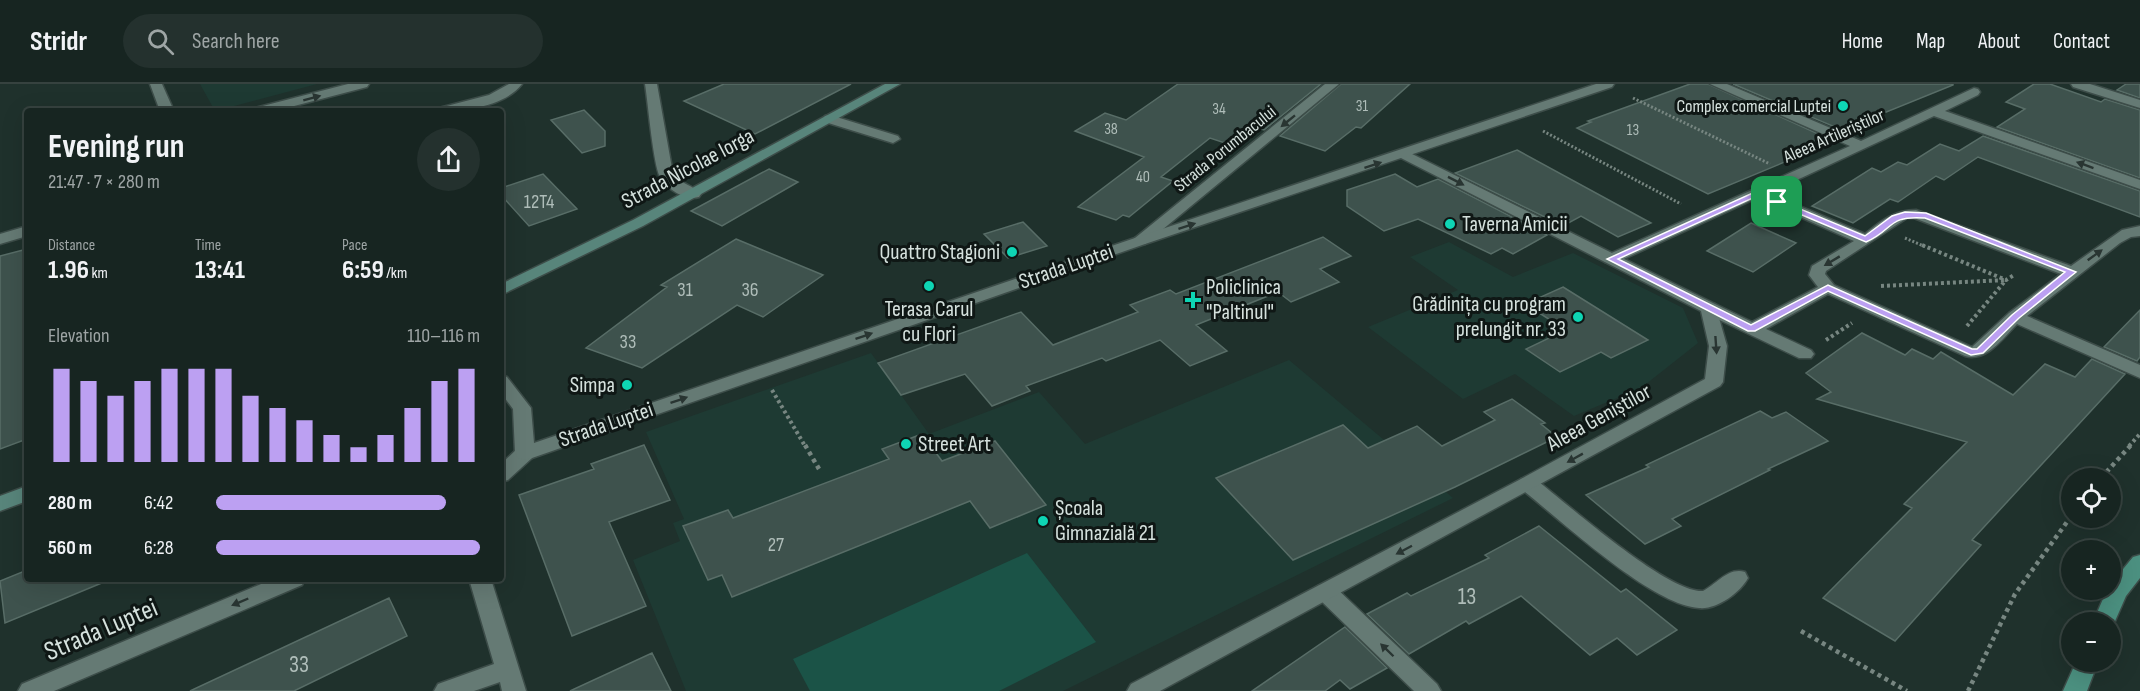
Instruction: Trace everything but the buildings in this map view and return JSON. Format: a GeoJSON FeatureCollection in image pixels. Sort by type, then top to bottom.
{"type":"FeatureCollection","features":[{"type":"Feature","properties":{"kind":"main road","name":"Strada Nicolae Iorga"},"geometry":{"type":"LineString","coordinates":[[504,289],[694,194],[894,84]]}},
{"type":"Feature","properties":{"kind":"main road"},"geometry":{"type":"LineString","coordinates":[[0,504],[24,494]]}},
{"type":"Feature","properties":{"kind":"main road"},"geometry":{"type":"LineString","coordinates":[[2108,612],[2117,592],[2140,563]]}},
{"type":"Feature","properties":{"kind":"main road"},"geometry":{"type":"LineString","coordinates":[[2075,691],[2083,672]]}},
{"type":"Feature","properties":{"kind":"street"},"geometry":{"type":"LineString","coordinates":[[156,84],[166,108]]}},
{"type":"Feature","properties":{"kind":"street"},"geometry":{"type":"LineString","coordinates":[[271,108],[363,84]]}},
{"type":"Feature","properties":{"kind":"street"},"geometry":{"type":"LineString","coordinates":[[454,108],[501,93],[516,84]]}},
{"type":"Feature","properties":{"kind":"street"},"geometry":{"type":"LineString","coordinates":[[651,84],[666,175],[676,187],[694,194]]}},
{"type":"Feature","properties":{"kind":"street","name":"Strada Porumbacului"},"geometry":{"type":"LineString","coordinates":[[1140,241],[1333,84]]}},
{"type":"Feature","properties":{"kind":"street","name":"Strada Luptei"},"geometry":{"type":"LineString","coordinates":[[504,472],[525,453],[1140,241],[1608,84]]}},
{"type":"Feature","properties":{"kind":"street"},"geometry":{"type":"LineString","coordinates":[[1716,84],[1861,146]]}},
{"type":"Feature","properties":{"kind":"street"},"geometry":{"type":"LineString","coordinates":[[2077,84],[2140,104]]}},
{"type":"Feature","properties":{"kind":"street","name":"Aleea Artileriștilor"},"geometry":{"type":"LineString","coordinates":[[1611,259],[1935,112],[1974,92]]}},
{"type":"Feature","properties":{"kind":"street"},"geometry":{"type":"LineString","coordinates":[[1935,112],[2140,185]]}},
{"type":"Feature","properties":{"kind":"street"},"geometry":{"type":"LineString","coordinates":[[830,119],[892,139]]}},
{"type":"Feature","properties":{"kind":"street"},"geometry":{"type":"LineString","coordinates":[[1404,154],[1805,354]]}},
{"type":"Feature","properties":{"kind":"street"},"geometry":{"type":"LineString","coordinates":[[1757,193],[1866,240]]}},
{"type":"Feature","properties":{"kind":"street"},"geometry":{"type":"LineString","coordinates":[[2071,272],[1916,214],[1905,214],[1895,218],[1866,240],[1818,269],[1816,275],[1828,288],[1873,309],[1971,352],[1980,351],[2015,316],[2071,272],[2115,240],[2127,233],[2140,231]]}},
{"type":"Feature","properties":{"kind":"street"},"geometry":{"type":"LineString","coordinates":[[0,239],[24,232]]}},
{"type":"Feature","properties":{"kind":"street"},"geometry":{"type":"LineString","coordinates":[[1752,329],[1828,288]]}},
{"type":"Feature","properties":{"kind":"street","name":"Aleea Geniștilor"},"geometry":{"type":"LineString","coordinates":[[1139,691],[1528,484],[1714,382],[1718,346],[1709,308]]}},
{"type":"Feature","properties":{"kind":"street"},"geometry":{"type":"LineString","coordinates":[[2015,316],[2140,372]]}},
{"type":"Feature","properties":{"kind":"street","name":"Strada Luptei"},"geometry":{"type":"LineString","coordinates":[[504,385],[522,408],[525,453]]}},
{"type":"Feature","properties":{"kind":"street"},"geometry":{"type":"LineString","coordinates":[[1528,484],[1639,569],[1684,598],[1701,600],[1719,593],[1737,578]]}},
{"type":"Feature","properties":{"kind":"street","name":"Strada Luptei"},"geometry":{"type":"LineString","coordinates":[[30,691],[287,582]]}},
{"type":"Feature","properties":{"kind":"street"},"geometry":{"type":"LineString","coordinates":[[446,691],[510,680],[481,582]]}},
{"type":"Feature","properties":{"kind":"street"},"geometry":{"type":"LineString","coordinates":[[1326,591],[1429,691]]}},
{"type":"Feature","properties":{"kind":"path"},"geometry":{"type":"LineString","coordinates":[[1633,98],[1795,176]]}},
{"type":"Feature","properties":{"kind":"path"},"geometry":{"type":"LineString","coordinates":[[1543,131],[1704,216]]}},
{"type":"Feature","properties":{"kind":"path"},"geometry":{"type":"LineString","coordinates":[[1882,229],[2006,280]]}},
{"type":"Feature","properties":{"kind":"path"},"geometry":{"type":"LineString","coordinates":[[1875,286],[2006,280],[2038,259]]}},
{"type":"Feature","properties":{"kind":"path"},"geometry":{"type":"LineString","coordinates":[[1805,354],[1873,309]]}},
{"type":"Feature","properties":{"kind":"path"},"geometry":{"type":"LineString","coordinates":[[768,384],[819,468]]}},
{"type":"Feature","properties":{"kind":"path"},"geometry":{"type":"LineString","coordinates":[[2110,468],[2140,434]]}},
{"type":"Feature","properties":{"kind":"path"},"geometry":{"type":"LineString","coordinates":[[1968,691],[2015,594],[2063,528]]}},
{"type":"Feature","properties":{"kind":"path"},"geometry":{"type":"LineString","coordinates":[[1801,631],[1906,691]]}},
{"type":"Feature","properties":{"kind":"shaded area"},"geometry":{"type":"Polygon","coordinates":[[[200,84],[317,84],[226,108],[213,108],[200,84]]]}},
{"type":"Feature","properties":{"kind":"shaded area"},"geometry":{"type":"Polygon","coordinates":[[[1449,242],[1513,277],[1573,253],[1683,308],[1698,343],[1641,388],[1574,416],[1515,374],[1463,399],[1368,327],[1458,290],[1410,257],[1449,242]]]}},
{"type":"Feature","properties":{"kind":"shaded area","name":"Școala Gimnazială 21"},"geometry":{"type":"Polygon","coordinates":[[[871,353],[929,434],[1039,392],[1085,444],[1289,360],[1453,498],[1063,691],[686,691],[633,560],[680,541],[673,523],[684,519],[646,432],[871,353]]]}},
{"type":"Feature","properties":{"kind":"green space"},"geometry":{"type":"Polygon","coordinates":[[[1027,553],[1096,642],[999,691],[810,691],[793,659],[1027,553]]]}},
{"type":"Feature","properties":{"kind":"place","name":"Complex comercial Luptei"},"geometry":{"type":"Point","coordinates":[1843,106]}},
{"type":"Feature","properties":{"kind":"place","name":"Taverna Amicii"},"geometry":{"type":"Point","coordinates":[1450,224]}},
{"type":"Feature","properties":{"kind":"place","name":"Quattro Stagioni"},"geometry":{"type":"Point","coordinates":[1012,252]}},
{"type":"Feature","properties":{"kind":"place","name":"Terasa Carul cu Flori"},"geometry":{"type":"Point","coordinates":[929,286]}},
{"type":"Feature","properties":{"kind":"place","name":"Policlinica \"Paltinul\""},"geometry":{"type":"Point","coordinates":[1193,300]}},
{"type":"Feature","properties":{"kind":"place","name":"Grădinița cu program prelungit nr. 33"},"geometry":{"type":"Point","coordinates":[1578,317]}},
{"type":"Feature","properties":{"kind":"place","name":"Simpa"},"geometry":{"type":"Point","coordinates":[627,385]}},
{"type":"Feature","properties":{"kind":"place","name":"Street Art"},"geometry":{"type":"Point","coordinates":[906,444]}},
{"type":"Feature","properties":{"kind":"place","name":"Școala Gimnazială 21"},"geometry":{"type":"Point","coordinates":[1043,521]}},
{"type":"Feature","properties":{"kind":"route"},"geometry":{"type":"LineString","coordinates":[[1757,193],[1777,202],[1866,240],[1895,218],[1905,214],[1926,216],[2071,272],[2015,316],[1980,351],[1971,352],[1828,288],[1752,329],[1611,259],[1757,193]]}}]}
